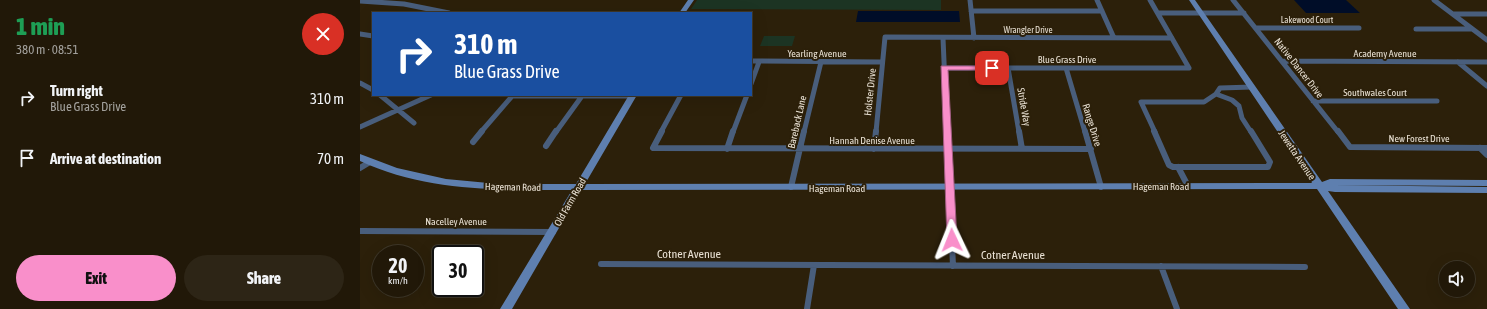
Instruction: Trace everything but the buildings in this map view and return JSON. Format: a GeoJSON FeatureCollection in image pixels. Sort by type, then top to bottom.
{"type":"FeatureCollection","features":[{"type":"Feature","properties":{"kind":"main road"},"geometry":{"type":"LineString","coordinates":[[683,12],[691,0]]}},
{"type":"Feature","properties":{"kind":"main road","name":"Jewetta Avenue"},"geometry":{"type":"LineString","coordinates":[[1192,0],[1404,309]]}},
{"type":"Feature","properties":{"kind":"main road","name":"Old Farm Road"},"geometry":{"type":"LineString","coordinates":[[506,309],[633,96]]}},
{"type":"Feature","properties":{"kind":"main road","name":"Hageman Road"},"geometry":{"type":"LineString","coordinates":[[360,157],[404,174],[451,184],[500,188],[1319,186],[1335,189],[1487,190]]}},
{"type":"Feature","properties":{"kind":"main road","name":"Hageman Road"},"geometry":{"type":"LineString","coordinates":[[1319,186],[1330,182],[1487,183]]}},
{"type":"Feature","properties":{"kind":"street"},"geometry":{"type":"LineString","coordinates":[[970,0],[974,38]]}},
{"type":"Feature","properties":{"kind":"street"},"geometry":{"type":"LineString","coordinates":[[1097,0],[1114,38]]}},
{"type":"Feature","properties":{"kind":"street"},"geometry":{"type":"LineString","coordinates":[[1150,0],[1172,38]]}},
{"type":"Feature","properties":{"kind":"street","name":"Native Dancer Drive"},"geometry":{"type":"LineString","coordinates":[[1233,0],[1350,147]]}},
{"type":"Feature","properties":{"kind":"street"},"geometry":{"type":"LineString","coordinates":[[1434,0],[1487,40]]}},
{"type":"Feature","properties":{"kind":"street"},"geometry":{"type":"LineString","coordinates":[[360,1],[404,4],[443,12]]}},
{"type":"Feature","properties":{"kind":"street"},"geometry":{"type":"LineString","coordinates":[[971,11],[1102,11]]}},
{"type":"Feature","properties":{"kind":"street"},"geometry":{"type":"LineString","coordinates":[[1158,13],[1244,13]]}},
{"type":"Feature","properties":{"kind":"street"},"geometry":{"type":"LineString","coordinates":[[1452,14],[1487,14]]}},
{"type":"Feature","properties":{"kind":"street","name":"Lakewood Court"},"geometry":{"type":"LineString","coordinates":[[1256,28],[1359,28]]}},
{"type":"Feature","properties":{"kind":"street"},"geometry":{"type":"LineString","coordinates":[[1416,29],[1472,29]]}},
{"type":"Feature","properties":{"kind":"street"},"geometry":{"type":"LineString","coordinates":[[360,34],[372,36]]}},
{"type":"Feature","properties":{"kind":"street","name":"Wrangler Drive"},"geometry":{"type":"LineString","coordinates":[[885,38],[1172,38]]}},
{"type":"Feature","properties":{"kind":"street","name":"Holster Drive"},"geometry":{"type":"LineString","coordinates":[[874,149],[885,38]]}},
{"type":"Feature","properties":{"kind":"street"},"geometry":{"type":"LineString","coordinates":[[943,38],[953,266]]}},
{"type":"Feature","properties":{"kind":"street","name":"Blue Grass Drive"},"geometry":{"type":"LineString","coordinates":[[944,68],[1190,68],[1172,38]]}},
{"type":"Feature","properties":{"kind":"street","name":"Academy Avenue"},"geometry":{"type":"LineString","coordinates":[[1282,61],[1487,62]]}},
{"type":"Feature","properties":{"kind":"street","name":"Yearling Avenue"},"geometry":{"type":"LineString","coordinates":[[752,62],[882,62]]}},
{"type":"Feature","properties":{"kind":"street"},"geometry":{"type":"LineString","coordinates":[[752,81],[759,62]]}},
{"type":"Feature","properties":{"kind":"street","name":"Bareback Lane"},"geometry":{"type":"LineString","coordinates":[[791,187],[821,62]]}},
{"type":"Feature","properties":{"kind":"street"},"geometry":{"type":"LineString","coordinates":[[1458,62],[1487,86]]}},
{"type":"Feature","properties":{"kind":"street","name":"Stride Way"},"geometry":{"type":"LineString","coordinates":[[1008,68],[1022,149]]}},
{"type":"Feature","properties":{"kind":"street","name":"Range Drive"},"geometry":{"type":"LineString","coordinates":[[1066,68],[1101,187]]}},
{"type":"Feature","properties":{"kind":"street"},"geometry":{"type":"LineString","coordinates":[[360,83],[372,89]]}},
{"type":"Feature","properties":{"kind":"street"},"geometry":{"type":"LineString","coordinates":[[1216,94],[1232,100],[1239,106],[1242,118],[1270,162],[1270,165],[1268,167],[1178,167],[1169,165],[1141,102],[1197,102],[1210,99],[1220,88],[1252,88]]}},
{"type":"Feature","properties":{"kind":"street"},"geometry":{"type":"LineString","coordinates":[[381,96],[414,123]]}},
{"type":"Feature","properties":{"kind":"street"},"geometry":{"type":"LineString","coordinates":[[360,127],[429,96]]}},
{"type":"Feature","properties":{"kind":"street"},"geometry":{"type":"LineString","coordinates":[[472,142],[511,96]]}},
{"type":"Feature","properties":{"kind":"street"},"geometry":{"type":"LineString","coordinates":[[546,146],[582,96],[633,96]]}},
{"type":"Feature","properties":{"kind":"street","name":"Hannah Denise Avenue"},"geometry":{"type":"LineString","coordinates":[[680,96],[654,148],[1091,149]]}},
{"type":"Feature","properties":{"kind":"street"},"geometry":{"type":"LineString","coordinates":[[727,148],[747,96]]}},
{"type":"Feature","properties":{"kind":"street","name":"Southwales Court"},"geometry":{"type":"LineString","coordinates":[[1313,101],[1437,101]]}},
{"type":"Feature","properties":{"kind":"street","name":"New Forest Drive"},"geometry":{"type":"LineString","coordinates":[[1350,147],[1487,148]]}},
{"type":"Feature","properties":{"kind":"street"},"geometry":{"type":"LineString","coordinates":[[1480,148],[1487,155]]}},
{"type":"Feature","properties":{"kind":"street"},"geometry":{"type":"LineString","coordinates":[[360,168],[370,162]]}},
{"type":"Feature","properties":{"kind":"street"},"geometry":{"type":"LineString","coordinates":[[1178,167],[1188,186]]}},
{"type":"Feature","properties":{"kind":"street","name":"Nacelley Avenue"},"geometry":{"type":"LineString","coordinates":[[360,231],[553,232]]}},
{"type":"Feature","properties":{"kind":"street","name":"Cotner Avenue"},"geometry":{"type":"LineString","coordinates":[[601,264],[1306,267]]}},
{"type":"Feature","properties":{"kind":"street"},"geometry":{"type":"LineString","coordinates":[[807,309],[814,265]]}},
{"type":"Feature","properties":{"kind":"street"},"geometry":{"type":"LineString","coordinates":[[1161,266],[1177,309]]}},
{"type":"Feature","properties":{"kind":"green space"},"geometry":{"type":"Polygon","coordinates":[[[697,0],[941,0],[941,10],[691,9],[697,0]]]}},
{"type":"Feature","properties":{"kind":"green space"},"geometry":{"type":"Polygon","coordinates":[[[764,36],[795,36],[792,46],[760,46],[764,36]]]}},
{"type":"Feature","properties":{"kind":"water"},"geometry":{"type":"Polygon","coordinates":[[[1294,0],[1346,0],[1360,13],[1306,13],[1294,0]]]}},
{"type":"Feature","properties":{"kind":"water"},"geometry":{"type":"Polygon","coordinates":[[[858,11],[959,11],[960,22],[856,22],[858,11]]]}},
{"type":"Feature","properties":{"kind":"route"},"geometry":{"type":"LineString","coordinates":[[952,240],[944,68],[992,68]]}}]}
